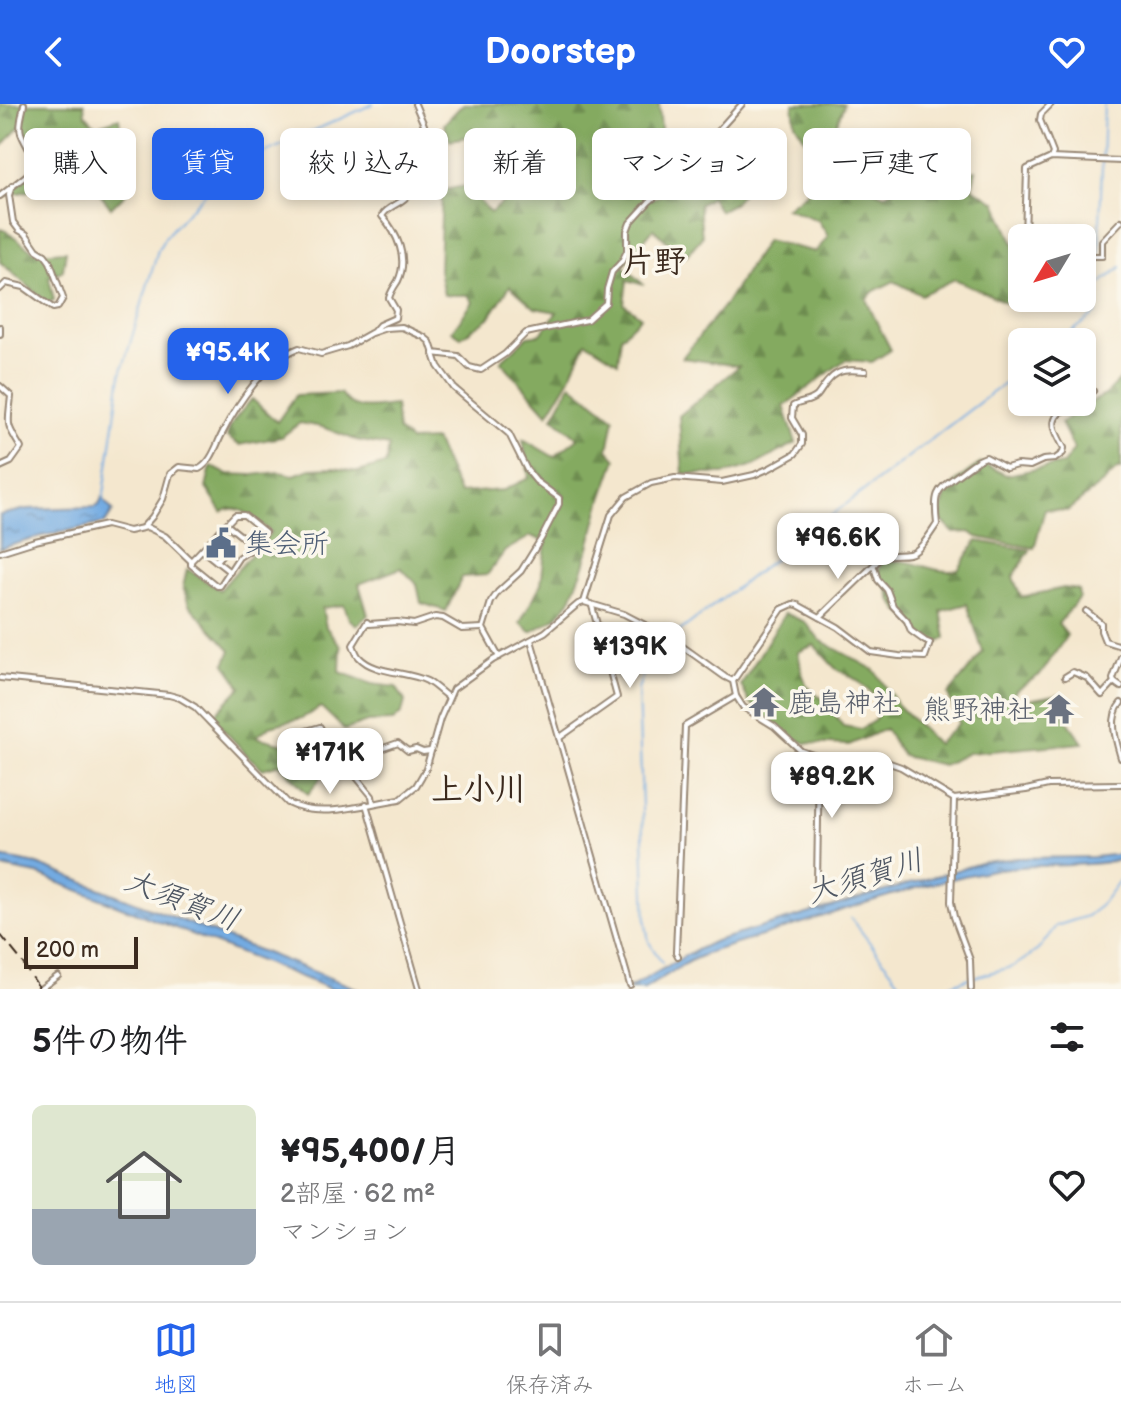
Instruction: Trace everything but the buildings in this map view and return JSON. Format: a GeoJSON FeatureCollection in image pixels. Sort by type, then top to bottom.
{"type":"FeatureCollection","features":[{"type":"Feature","properties":{"kind":"street"},"geometry":{"type":"LineString","coordinates":[[0,196],[34,166],[33,155],[20,127],[24,104]]}},
{"type":"Feature","properties":{"kind":"street"},"geometry":{"type":"LineString","coordinates":[[371,333],[379,325],[395,318],[396,310],[389,298],[402,268],[396,234],[382,216],[385,210],[402,201],[431,176],[424,125],[415,104]]}},
{"type":"Feature","properties":{"kind":"street"},"geometry":{"type":"LineString","coordinates":[[433,353],[458,356],[469,367],[481,370],[505,354],[526,333],[594,316],[606,303],[612,272],[626,254],[630,223],[672,182],[742,104]]}},
{"type":"Feature","properties":{"kind":"street"},"geometry":{"type":"LineString","coordinates":[[1051,104],[1041,114],[1040,120],[1053,153],[1051,158]]}},
{"type":"Feature","properties":{"kind":"street"},"geometry":{"type":"LineString","coordinates":[[1025,224],[1027,169],[1051,158],[1121,161]]}},
{"type":"Feature","properties":{"kind":"street"},"geometry":{"type":"LineString","coordinates":[[0,289],[6,283],[21,285],[53,308],[58,307],[63,298],[50,262],[13,222],[9,195],[12,186]]}},
{"type":"Feature","properties":{"kind":"street"},"geometry":{"type":"LineString","coordinates":[[1096,256],[1099,256],[1102,241],[1121,221]]}},
{"type":"Feature","properties":{"kind":"street"},"geometry":{"type":"LineString","coordinates":[[0,327],[0,334]]}},
{"type":"Feature","properties":{"kind":"street"},"geometry":{"type":"LineString","coordinates":[[143,527],[163,499],[170,474],[179,467],[199,469],[208,463],[236,409],[274,363],[299,348],[321,354],[348,346],[371,333],[402,327],[430,342],[438,366],[454,388],[509,434],[527,470],[559,498],[559,504],[541,539],[521,571],[491,602],[483,628],[499,657]]}},
{"type":"Feature","properties":{"kind":"street"},"geometry":{"type":"LineString","coordinates":[[584,602],[611,515],[626,497],[651,483],[675,478],[722,482],[770,468],[795,454],[802,444],[802,435],[792,418],[793,406],[812,399],[838,373],[847,369],[865,371]]}},
{"type":"Feature","properties":{"kind":"street"},"geometry":{"type":"LineString","coordinates":[[0,386],[11,396],[8,422],[21,448],[11,462],[0,467]]}},
{"type":"Feature","properties":{"kind":"street"},"geometry":{"type":"LineString","coordinates":[[820,617],[881,558],[912,554],[917,550],[937,524],[935,504],[940,488],[974,462],[986,457],[1006,468],[1034,465],[1061,455],[1064,448],[1055,434],[1058,416]]}},
{"type":"Feature","properties":{"kind":"street"},"geometry":{"type":"LineString","coordinates":[[0,552],[106,525],[129,531],[143,527],[165,536],[191,561],[191,565],[220,586],[239,557],[255,547],[265,532],[244,515],[235,515],[191,561]]}},
{"type":"Feature","properties":{"kind":"street"},"geometry":{"type":"LineString","coordinates":[[226,524],[255,547]]}},
{"type":"Feature","properties":{"kind":"street"},"geometry":{"type":"LineString","coordinates":[[202,550],[230,572]]}},
{"type":"Feature","properties":{"kind":"street"},"geometry":{"type":"LineString","coordinates":[[216,561],[224,552]]}},
{"type":"Feature","properties":{"kind":"street"},"geometry":{"type":"LineString","coordinates":[[874,567],[893,606],[905,618],[911,631],[930,643],[926,655],[917,658],[874,653],[796,604],[785,606],[733,681],[736,696],[745,708],[765,720],[801,751],[819,757],[878,759],[901,767],[954,799],[1048,785],[1121,784]]}},
{"type":"Feature","properties":{"kind":"street"},"geometry":{"type":"LineString","coordinates":[[0,678],[180,698],[195,707],[280,797],[304,809],[333,810],[400,799],[407,794],[422,777],[453,689],[499,657],[551,627],[574,606],[584,602],[624,614],[672,639],[733,681]]}},
{"type":"Feature","properties":{"kind":"street"},"geometry":{"type":"LineString","coordinates":[[559,738],[617,697],[591,605]]}},
{"type":"Feature","properties":{"kind":"street"},"geometry":{"type":"LineString","coordinates":[[1086,611],[1101,623],[1105,641],[1121,646]]}},
{"type":"Feature","properties":{"kind":"street"},"geometry":{"type":"LineString","coordinates":[[448,697],[428,681],[405,673],[389,672],[367,662],[360,658],[353,645],[367,622],[414,624],[435,617],[462,629],[483,628]]}},
{"type":"Feature","properties":{"kind":"street"},"geometry":{"type":"LineString","coordinates":[[531,640],[630,985]]}},
{"type":"Feature","properties":{"kind":"street"},"geometry":{"type":"LineString","coordinates":[[1065,677],[1073,672],[1087,678],[1102,695],[1114,682],[1121,657]]}},
{"type":"Feature","properties":{"kind":"street"},"geometry":{"type":"LineString","coordinates":[[1114,682],[1121,687]]}},
{"type":"Feature","properties":{"kind":"street"},"geometry":{"type":"LineString","coordinates":[[678,956],[685,726],[736,696]]}},
{"type":"Feature","properties":{"kind":"street"},"geometry":{"type":"LineString","coordinates":[[1121,703],[1114,714],[1121,758]]}},
{"type":"Feature","properties":{"kind":"street"},"geometry":{"type":"LineString","coordinates":[[306,731],[320,727],[327,741],[372,796],[373,802]]}},
{"type":"Feature","properties":{"kind":"street"},"geometry":{"type":"LineString","coordinates":[[349,768],[372,752],[398,743],[408,751],[430,751]]}},
{"type":"Feature","properties":{"kind":"street"},"geometry":{"type":"LineString","coordinates":[[817,883],[819,757]]}},
{"type":"Feature","properties":{"kind":"street"},"geometry":{"type":"LineString","coordinates":[[954,799],[951,902],[970,960],[971,989]]}},
{"type":"Feature","properties":{"kind":"street"},"geometry":{"type":"LineString","coordinates":[[366,804],[419,989]]}},
{"type":"Feature","properties":{"kind":"street"},"geometry":{"type":"LineString","coordinates":[[40,989],[58,976]]}},
{"type":"Feature","properties":{"kind":"green space"},"geometry":{"type":"Polygon","coordinates":[[[0,104],[84,104],[85,114],[96,126],[119,118],[120,126],[24,128],[24,134],[20,126],[0,149],[0,104]]]}},
{"type":"Feature","properties":{"kind":"green space"},"geometry":{"type":"Polygon","coordinates":[[[463,104],[659,104],[661,128],[592,128],[592,200],[706,200],[699,205],[702,237],[685,257],[653,229],[623,266],[644,285],[627,280],[624,304],[641,317],[621,336],[618,362],[586,342],[548,414],[501,361],[528,336],[541,334],[557,312],[535,308],[510,286],[489,318],[461,337],[452,331],[473,302],[468,295],[444,295],[439,270],[442,200],[448,200],[448,189],[464,186],[464,200],[478,200],[490,213],[505,201],[565,205],[567,200],[576,200],[576,128],[464,128],[464,137],[450,140],[444,124],[463,104]]]}},
{"type":"Feature","properties":{"kind":"green space"},"geometry":{"type":"Polygon","coordinates":[[[793,104],[844,104],[835,128],[803,128],[803,136],[795,123],[793,104]]]}},
{"type":"Feature","properties":{"kind":"green space"},"geometry":{"type":"Polygon","coordinates":[[[971,170],[976,170],[972,188],[996,202],[1008,230],[1008,303],[955,279],[921,295],[894,281],[874,291],[866,299],[891,350],[872,362],[845,360],[784,406],[796,443],[755,465],[724,474],[683,474],[679,416],[739,366],[682,358],[726,303],[766,240],[816,252],[828,236],[818,220],[786,208],[803,195],[803,200],[971,200],[971,170]]]}},
{"type":"Feature","properties":{"kind":"green space"},"geometry":{"type":"Polygon","coordinates":[[[24,178],[24,192],[9,195],[24,178]]]}},
{"type":"Feature","properties":{"kind":"green space"},"geometry":{"type":"Polygon","coordinates":[[[105,200],[119,200],[111,208],[105,200]]]}},
{"type":"Feature","properties":{"kind":"green space"},"geometry":{"type":"Polygon","coordinates":[[[713,200],[736,200],[734,203],[719,211],[713,200]]]}},
{"type":"Feature","properties":{"kind":"green space"},"geometry":{"type":"Polygon","coordinates":[[[0,229],[33,250],[66,251],[63,270],[49,278],[54,300],[48,303],[0,262],[0,229]]]}},
{"type":"Feature","properties":{"kind":"green space"},"geometry":{"type":"Polygon","coordinates":[[[1121,379],[1121,469],[1117,469],[1067,511],[1045,509],[1034,548],[977,537],[970,532],[954,533],[941,520],[944,500],[952,486],[981,463],[1006,475],[1063,464],[1074,449],[1061,423],[1070,416],[1096,416],[1096,400],[1121,379]]]}},
{"type":"Feature","properties":{"kind":"green space"},"geometry":{"type":"Polygon","coordinates":[[[571,384],[614,418],[608,450],[616,459],[584,566],[570,601],[556,618],[531,632],[520,623],[541,584],[546,542],[531,536],[505,551],[487,575],[462,577],[446,611],[421,603],[417,584],[401,568],[359,584],[368,615],[357,625],[349,619],[344,605],[322,608],[326,627],[341,646],[340,672],[372,684],[396,687],[405,701],[402,713],[393,721],[367,722],[345,730],[321,707],[302,718],[270,726],[256,737],[308,750],[324,774],[308,794],[280,764],[263,769],[212,717],[241,687],[225,664],[231,650],[189,605],[183,587],[187,569],[220,590],[271,532],[241,511],[229,509],[222,512],[206,488],[211,466],[226,474],[279,472],[294,475],[310,469],[334,468],[358,472],[386,464],[389,446],[356,440],[322,427],[300,423],[281,437],[239,445],[227,437],[237,417],[252,399],[277,422],[296,395],[340,393],[357,407],[395,405],[398,431],[410,441],[435,440],[459,493],[504,490],[529,478],[523,439],[554,457],[578,438],[553,417],[571,384]]]}},
{"type":"Feature","properties":{"kind":"green space"},"geometry":{"type":"Polygon","coordinates":[[[977,541],[1030,550],[1013,577],[1021,597],[1064,588],[1078,590],[1079,598],[1058,624],[1067,635],[1041,674],[1016,690],[1012,698],[1017,702],[1060,694],[1070,705],[1064,716],[1083,743],[968,753],[943,765],[903,756],[885,729],[849,745],[805,743],[788,735],[749,702],[741,685],[785,613],[805,622],[820,640],[874,670],[898,705],[937,744],[959,723],[948,695],[983,652],[967,604],[941,611],[946,638],[937,643],[921,634],[911,619],[900,612],[878,573],[881,561],[904,561],[932,569],[958,570],[977,541]],[[814,645],[798,652],[807,686],[827,703],[843,726],[861,729],[875,720],[882,703],[857,680],[835,668],[814,645]]]}},
{"type":"Feature","properties":{"kind":"water"},"geometry":{"type":"Polygon","coordinates":[[[102,498],[113,511],[105,523],[42,536],[0,549],[0,515],[27,509],[95,507],[102,498]]]}},
{"type":"Feature","properties":{"kind":"water"},"geometry":{"type":"Polygon","coordinates":[[[1121,854],[1121,860],[1004,868],[917,888],[710,952],[644,989],[628,989],[715,941],[984,862],[1121,854]]]}},
{"type":"Feature","properties":{"kind":"water"},"geometry":{"type":"Polygon","coordinates":[[[0,857],[37,864],[358,989],[331,989],[37,874],[0,867],[0,857]]]}},
{"type":"Feature","properties":{"kind":"waterway"},"geometry":{"type":"LineString","coordinates":[[165,237],[210,189],[240,164],[373,104]]}},
{"type":"Feature","properties":{"kind":"waterway"},"geometry":{"type":"LineString","coordinates":[[1077,328],[1097,313],[1104,104]]}},
{"type":"Feature","properties":{"kind":"waterway"},"geometry":{"type":"LineString","coordinates":[[103,501],[121,374],[164,239]]}},
{"type":"Feature","properties":{"kind":"waterway"},"geometry":{"type":"LineString","coordinates":[[1100,284],[1121,267]]}},
{"type":"Feature","properties":{"kind":"waterway"},"geometry":{"type":"LineString","coordinates":[[672,637],[1008,381]]}},
{"type":"Feature","properties":{"kind":"waterway"},"geometry":{"type":"LineString","coordinates":[[662,963],[649,942],[646,925],[638,689],[646,666],[668,640]]}},
{"type":"Feature","properties":{"kind":"waterway"},"geometry":{"type":"LineString","coordinates":[[940,989],[1012,967],[1022,961],[1038,950],[1056,926],[1087,916],[1100,906],[1121,878]]}},
{"type":"Feature","properties":{"kind":"waterway"},"geometry":{"type":"LineString","coordinates":[[851,918],[905,989]]}},
{"type":"Feature","properties":{"kind":"railway"},"geometry":{"type":"LineString","coordinates":[[0,934],[40,989]]}},
{"type":"Feature","properties":{"kind":"place","name":"集会所"},"geometry":{"type":"Point","coordinates":[221,543]}},
{"type":"Feature","properties":{"kind":"place","name":"鹿島神社"},"geometry":{"type":"Point","coordinates":[764,702]}},
{"type":"Feature","properties":{"kind":"place","name":"熊野神社"},"geometry":{"type":"Point","coordinates":[1059,709]}},
{"type":"Feature","properties":{"kind":"district","name":"片野"},"geometry":{"type":"Point","coordinates":[654,261]}},
{"type":"Feature","properties":{"kind":"district","name":"上小川"},"geometry":{"type":"Point","coordinates":[479,789]}},
{"type":"Feature","properties":{"kind":"water label","name":"大須賀川"},"geometry":{"type":"Point","coordinates":[865,876]}},
{"type":"Feature","properties":{"kind":"water label","name":"大須賀川"},"geometry":{"type":"Point","coordinates":[182,900]}}]}
